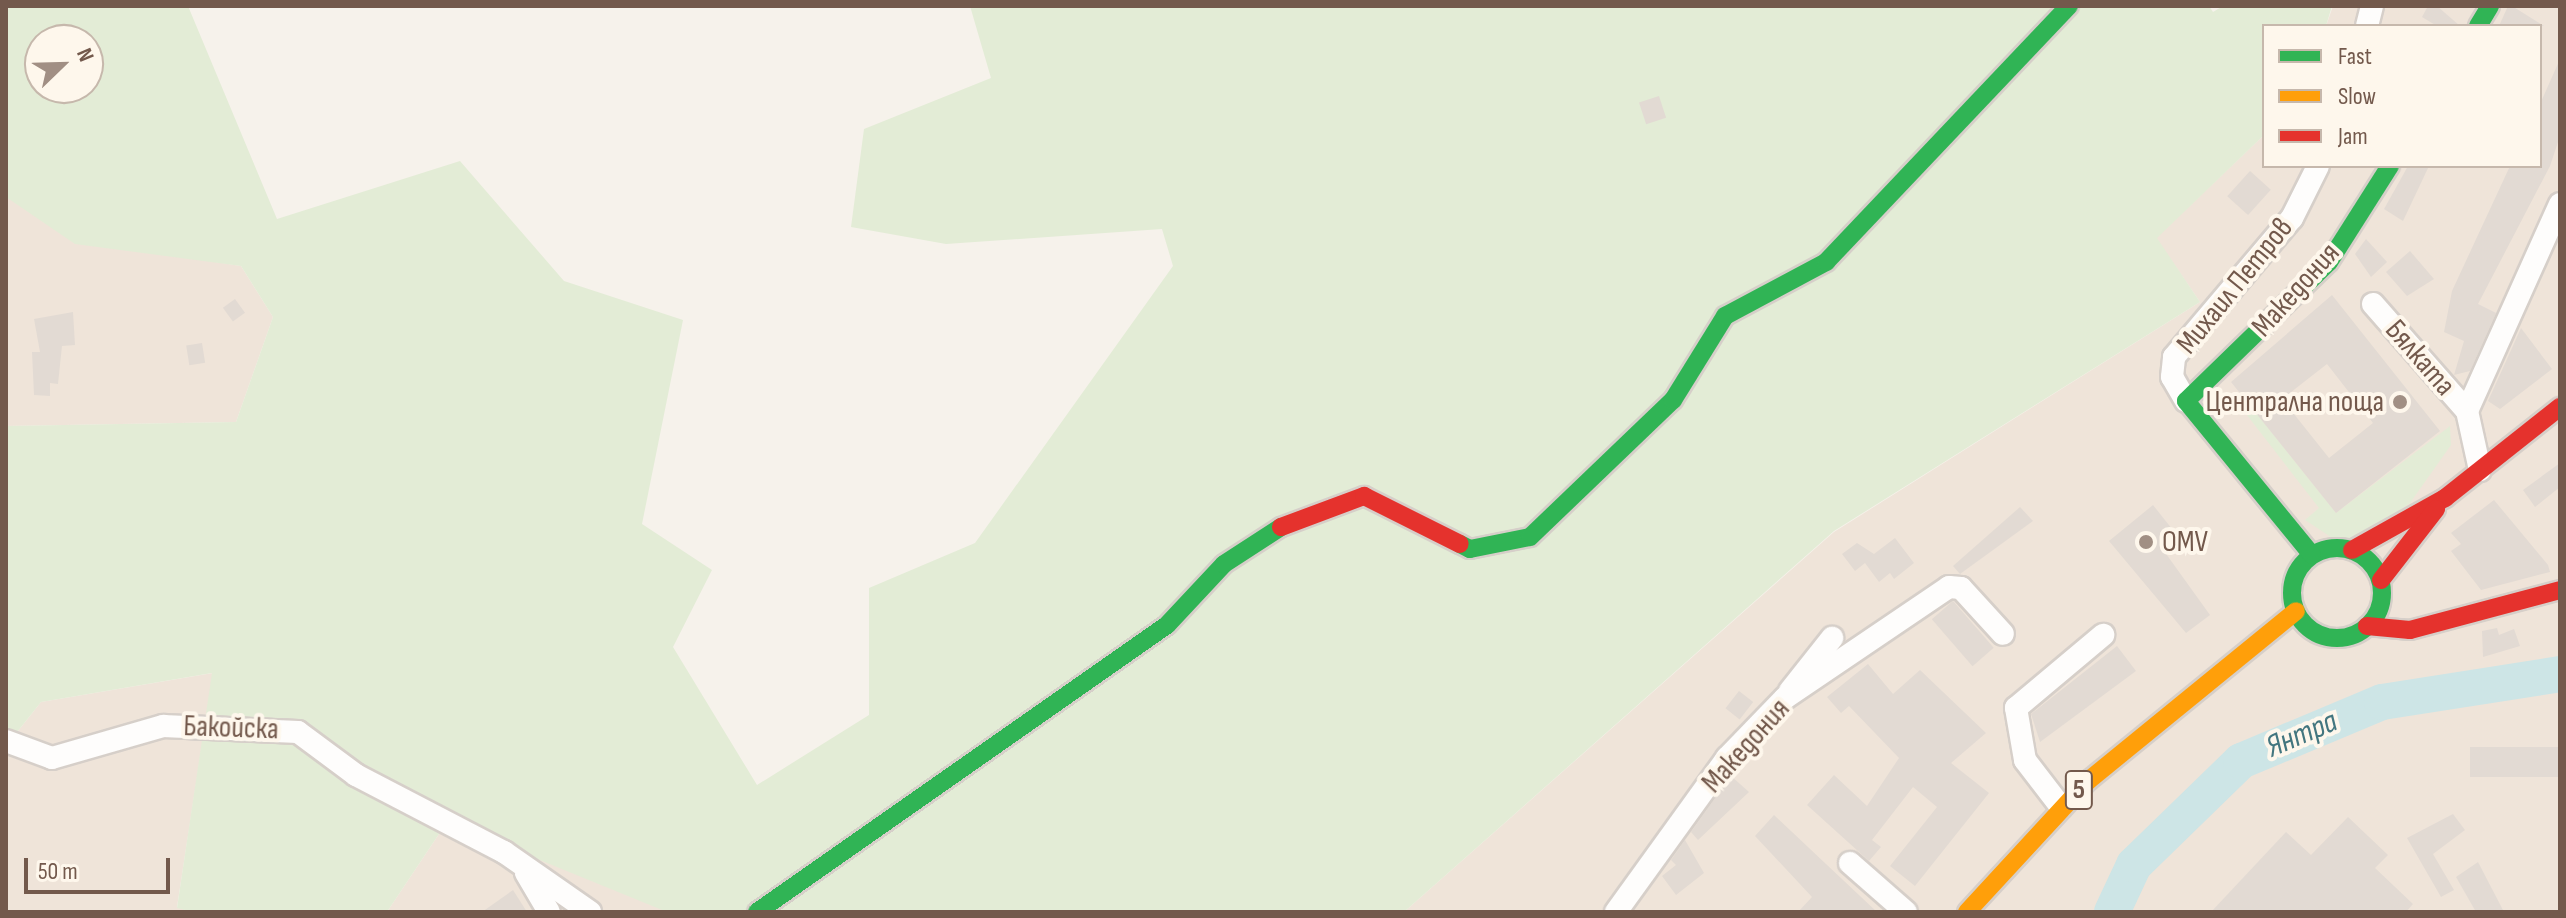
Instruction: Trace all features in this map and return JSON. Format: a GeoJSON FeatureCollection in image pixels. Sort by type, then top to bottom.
{"type":"FeatureCollection","features":[{"type":"Feature","properties":{"kind":"main road"},"geometry":{"type":"LineString","coordinates":[[757,912],[1167,625],[1224,564],[1291,520],[1364,496],[1470,549],[1530,537],[1673,400],[1725,316],[1826,262],[2069,6]]}},
{"type":"Feature","properties":{"kind":"main road"},"geometry":{"type":"LineString","coordinates":[[2479,24],[2490,6]]}},
{"type":"Feature","properties":{"kind":"main road","name":"Македония"},"geometry":{"type":"LineString","coordinates":[[2186,401],[2329,262],[2389,168]]}},
{"type":"Feature","properties":{"kind":"main road","name":"Михаил Петров"},"geometry":{"type":"LineString","coordinates":[[2186,401],[2312,555]]}},
{"type":"Feature","properties":{"kind":"main road"},"geometry":{"type":"LineString","coordinates":[[2317,633],[2296,611],[2295,576],[2312,555],[2352,550],[2445,498],[2560,407]]}},
{"type":"Feature","properties":{"kind":"main road"},"geometry":{"type":"LineString","coordinates":[[2367,626],[2381,602],[2381,580],[2445,498]]}},
{"type":"Feature","properties":{"kind":"main road"},"geometry":{"type":"LineString","coordinates":[[2352,550],[2381,580]]}},
{"type":"Feature","properties":{"kind":"main road","name":"5"},"geometry":{"type":"LineString","coordinates":[[2206,684],[2317,633],[2343,637],[2367,626],[2419,629],[2560,590]]}},
{"type":"Feature","properties":{"kind":"main road","name":"5"},"geometry":{"type":"LineString","coordinates":[[1967,912],[2061,807],[2296,611]]}},
{"type":"Feature","properties":{"kind":"street","name":"Михаил Петров"},"geometry":{"type":"LineString","coordinates":[[2186,401],[2172,377],[2174,357],[2292,218],[2317,168]]}},
{"type":"Feature","properties":{"kind":"street"},"geometry":{"type":"LineString","coordinates":[[2480,470],[2467,411],[2560,204]]}},
{"type":"Feature","properties":{"kind":"street","name":"Бялката"},"geometry":{"type":"LineString","coordinates":[[2373,304],[2467,411]]}},
{"type":"Feature","properties":{"kind":"street","name":"Македония"},"geometry":{"type":"LineString","coordinates":[[1616,912],[1727,758],[1785,698],[1949,587],[1961,588],[2003,634]]}},
{"type":"Feature","properties":{"kind":"street"},"geometry":{"type":"LineString","coordinates":[[2061,807],[2025,760],[2016,708],[2103,635]]}},
{"type":"Feature","properties":{"kind":"street"},"geometry":{"type":"LineString","coordinates":[[1785,698],[1832,638]]}},
{"type":"Feature","properties":{"kind":"street","name":"Бакойска"},"geometry":{"type":"LineString","coordinates":[[6,741],[52,758],[163,726],[298,732],[383,792],[521,865],[590,912]]}},
{"type":"Feature","properties":{"kind":"street"},"geometry":{"type":"LineString","coordinates":[[1850,863],[1906,912]]}},
{"type":"Feature","properties":{"kind":"street"},"geometry":{"type":"LineString","coordinates":[[521,865],[549,912]]}},
{"type":"Feature","properties":{"kind":"shaded area"},"geometry":{"type":"Polygon","coordinates":[[[2333,6],[2560,6],[2560,912],[1404,912],[1834,532],[2200,302],[2156,238],[2262,137],[2262,168],[2542,168],[2542,24],[2327,24],[2333,6]]]}},
{"type":"Feature","properties":{"kind":"shaded area"},"geometry":{"type":"Polygon","coordinates":[[[6,197],[184,257],[241,266],[273,317],[236,422],[6,426],[6,197]]]}},
{"type":"Feature","properties":{"kind":"shaded area"},"geometry":{"type":"Polygon","coordinates":[[[213,673],[177,907],[193,912],[6,912],[6,746],[41,702],[213,673]]]}},
{"type":"Feature","properties":{"kind":"shaded area"},"geometry":{"type":"Polygon","coordinates":[[[447,822],[660,903],[667,912],[387,912],[447,822]]]}},
{"type":"Feature","properties":{"kind":"green space"},"geometry":{"type":"Polygon","coordinates":[[[6,6],[188,6],[277,219],[460,161],[564,281],[683,320],[642,524],[712,570],[673,647],[757,785],[869,715],[869,588],[975,543],[1173,266],[1162,229],[946,244],[851,227],[864,129],[991,78],[970,6],[2209,6],[2213,12],[2223,6],[2332,6],[2327,24],[2262,24],[2262,137],[2157,238],[2200,302],[1834,531],[1404,912],[667,912],[447,822],[387,912],[193,912],[177,908],[212,673],[41,702],[6,746],[6,426],[236,422],[273,317],[241,266],[75,244],[6,197],[6,6]]]}},
{"type":"Feature","properties":{"kind":"green space"},"geometry":{"type":"Polygon","coordinates":[[[2249,404],[2336,513],[2450,426],[2451,445],[2410,503],[2355,544],[2337,541],[2305,520],[2319,508],[2243,410],[2249,404]]]}},
{"type":"Feature","properties":{"kind":"building"},"geometry":{"type":"Polygon","coordinates":[[[2428,6],[2437,6],[2458,24],[2434,24],[2422,17],[2428,6]]]}},
{"type":"Feature","properties":{"kind":"building"},"geometry":{"type":"Polygon","coordinates":[[[2508,6],[2512,6],[2541,24],[2500,24],[2508,6]]]}},
{"type":"Feature","properties":{"kind":"building"},"geometry":{"type":"Polygon","coordinates":[[[2560,59],[2560,136],[2550,166],[2478,304],[2496,313],[2470,371],[2454,375],[2464,341],[2444,332],[2452,291],[2509,168],[2542,168],[2542,100],[2560,59]]]}},
{"type":"Feature","properties":{"kind":"building"},"geometry":{"type":"Polygon","coordinates":[[[1659,96],[1666,118],[1646,124],[1639,102],[1659,96]]]}},
{"type":"Feature","properties":{"kind":"building"},"geometry":{"type":"Polygon","coordinates":[[[2407,168],[2428,168],[2403,221],[2384,209],[2407,168]]]}},
{"type":"Feature","properties":{"kind":"building"},"geometry":{"type":"Polygon","coordinates":[[[2250,171],[2271,190],[2248,215],[2227,196],[2250,171]]]}},
{"type":"Feature","properties":{"kind":"building"},"geometry":{"type":"Polygon","coordinates":[[[2366,239],[2387,262],[2371,277],[2355,254],[2366,239]]]}},
{"type":"Feature","properties":{"kind":"building"},"geometry":{"type":"Polygon","coordinates":[[[2410,251],[2434,279],[2407,296],[2386,272],[2410,251]]]}},
{"type":"Feature","properties":{"kind":"building","name":"Централна поща"},"geometry":{"type":"Polygon","coordinates":[[[2332,295],[2440,431],[2336,513],[2231,382],[2332,295]],[[2327,364],[2282,399],[2329,458],[2373,423],[2327,364]]]}},
{"type":"Feature","properties":{"kind":"building"},"geometry":{"type":"Polygon","coordinates":[[[235,299],[245,313],[233,322],[223,308],[235,299]]]}},
{"type":"Feature","properties":{"kind":"building"},"geometry":{"type":"Polygon","coordinates":[[[73,312],[75,345],[62,346],[58,384],[50,383],[50,396],[34,395],[32,352],[40,352],[34,319],[73,312]]]}},
{"type":"Feature","properties":{"kind":"building"},"geometry":{"type":"Polygon","coordinates":[[[2521,328],[2552,369],[2500,409],[2488,401],[2521,328]]]}},
{"type":"Feature","properties":{"kind":"building"},"geometry":{"type":"Polygon","coordinates":[[[202,343],[205,363],[189,365],[186,346],[202,343]]]}},
{"type":"Feature","properties":{"kind":"building"},"geometry":{"type":"Polygon","coordinates":[[[2560,463],[2560,487],[2535,507],[2523,490],[2560,463]]]}},
{"type":"Feature","properties":{"kind":"building"},"geometry":{"type":"Polygon","coordinates":[[[2494,500],[2548,565],[2550,572],[2481,590],[2451,551],[2461,544],[2451,533],[2494,500]]]}},
{"type":"Feature","properties":{"kind":"building"},"geometry":{"type":"Polygon","coordinates":[[[2153,505],[2180,539],[2164,551],[2210,615],[2186,633],[2109,541],[2153,505]]]}},
{"type":"Feature","properties":{"kind":"building"},"geometry":{"type":"Polygon","coordinates":[[[2020,507],[2033,521],[1960,574],[1953,566],[2020,507]]]}},
{"type":"Feature","properties":{"kind":"building"},"geometry":{"type":"Polygon","coordinates":[[[1895,538],[1914,563],[1894,579],[1890,573],[1879,582],[1865,563],[1855,571],[1842,554],[1857,543],[1874,554],[1895,538]]]}},
{"type":"Feature","properties":{"kind":"building"},"geometry":{"type":"Polygon","coordinates":[[[1953,601],[1994,648],[1973,666],[1932,619],[1953,601]]]}},
{"type":"Feature","properties":{"kind":"building"},"geometry":{"type":"Polygon","coordinates":[[[2497,628],[2499,635],[2514,629],[2520,646],[2483,657],[2482,631],[2497,628]]]}},
{"type":"Feature","properties":{"kind":"building"},"geometry":{"type":"Polygon","coordinates":[[[2117,646],[2136,671],[2040,742],[2031,714],[2117,646]]]}},
{"type":"Feature","properties":{"kind":"building"},"geometry":{"type":"Polygon","coordinates":[[[1868,664],[1893,694],[1920,670],[1986,733],[1951,763],[1989,793],[1915,886],[1890,866],[1937,807],[1913,787],[1872,840],[1881,847],[1869,861],[1807,805],[1834,775],[1867,806],[1899,758],[1849,706],[1841,713],[1827,697],[1868,664]]]}},
{"type":"Feature","properties":{"kind":"building"},"geometry":{"type":"Polygon","coordinates":[[[1739,691],[1753,702],[1740,719],[1725,708],[1739,691]]]}},
{"type":"Feature","properties":{"kind":"building"},"geometry":{"type":"Polygon","coordinates":[[[2470,747],[2560,747],[2560,777],[2470,777],[2470,747]]]}},
{"type":"Feature","properties":{"kind":"building"},"geometry":{"type":"Polygon","coordinates":[[[1731,776],[1749,792],[1698,840],[1691,832],[1731,776]]]}},
{"type":"Feature","properties":{"kind":"building"},"geometry":{"type":"Polygon","coordinates":[[[2453,814],[2465,830],[2433,854],[2454,890],[2441,897],[2407,838],[2453,814]]]}},
{"type":"Feature","properties":{"kind":"building"},"geometry":{"type":"Polygon","coordinates":[[[1774,815],[1877,912],[1798,912],[1812,897],[1755,836],[1774,815]]]}},
{"type":"Feature","properties":{"kind":"building"},"geometry":{"type":"Polygon","coordinates":[[[2348,817],[2388,855],[2375,868],[2413,904],[2406,912],[2211,912],[2286,832],[2311,855],[2348,817]]]}},
{"type":"Feature","properties":{"kind":"building"},"geometry":{"type":"Polygon","coordinates":[[[1685,840],[1704,873],[1676,895],[1662,876],[1676,865],[1671,860],[1685,840]]]}},
{"type":"Feature","properties":{"kind":"building"},"geometry":{"type":"Polygon","coordinates":[[[2478,862],[2504,912],[2476,912],[2456,877],[2478,862]]]}},
{"type":"Feature","properties":{"kind":"building"},"geometry":{"type":"Polygon","coordinates":[[[513,890],[527,912],[482,912],[513,890]]]}},
{"type":"Feature","properties":{"kind":"waterway","name":"Янтра"},"geometry":{"type":"LineString","coordinates":[[2112,912],[2134,865],[2241,761],[2382,702],[2560,674]]}},
{"type":"Feature","properties":{"kind":"traffic: fast"},"geometry":{"type":"LineString","coordinates":[[1460,544],[1470,549],[1530,537],[1673,400],[1725,316],[1826,262],[2069,6]]}},
{"type":"Feature","properties":{"kind":"traffic: fast"},"geometry":{"type":"LineString","coordinates":[[2479,24],[2490,6]]}},
{"type":"Feature","properties":{"kind":"traffic: fast"},"geometry":{"type":"LineString","coordinates":[[2312,555],[2186,401],[2329,262],[2389,168]]}},
{"type":"Feature","properties":{"kind":"traffic: fast"},"geometry":{"type":"LineString","coordinates":[[757,912],[1167,625],[1224,564],[1281,527]]}},
{"type":"Feature","properties":{"kind":"traffic: fast"},"geometry":{"type":"LineString","coordinates":[[2337,548],[2354,551],[2369,561],[2379,576],[2382,593],[2379,610],[2369,625],[2354,635],[2337,638],[2320,635],[2305,625],[2295,610],[2292,593],[2295,576],[2305,561],[2320,551],[2337,548]]}},
{"type":"Feature","properties":{"kind":"traffic: slow"},"geometry":{"type":"LineString","coordinates":[[1967,912],[2089,780],[2296,611]]}},
{"type":"Feature","properties":{"kind":"traffic: jam"},"geometry":{"type":"LineString","coordinates":[[2352,550],[2445,498],[2560,407]]}},
{"type":"Feature","properties":{"kind":"traffic: jam"},"geometry":{"type":"LineString","coordinates":[[1281,527],[1364,496],[1460,544]]}},
{"type":"Feature","properties":{"kind":"traffic: jam"},"geometry":{"type":"LineString","coordinates":[[2381,580],[2436,509]]}},
{"type":"Feature","properties":{"kind":"traffic: jam"},"geometry":{"type":"LineString","coordinates":[[2367,626],[2410,630],[2560,590]]}},
{"type":"Feature","properties":{"kind":"place","name":"Централна поща"},"geometry":{"type":"Point","coordinates":[2400,402]}},
{"type":"Feature","properties":{"kind":"place","name":"OMV"},"geometry":{"type":"Point","coordinates":[2146,542]}}]}
